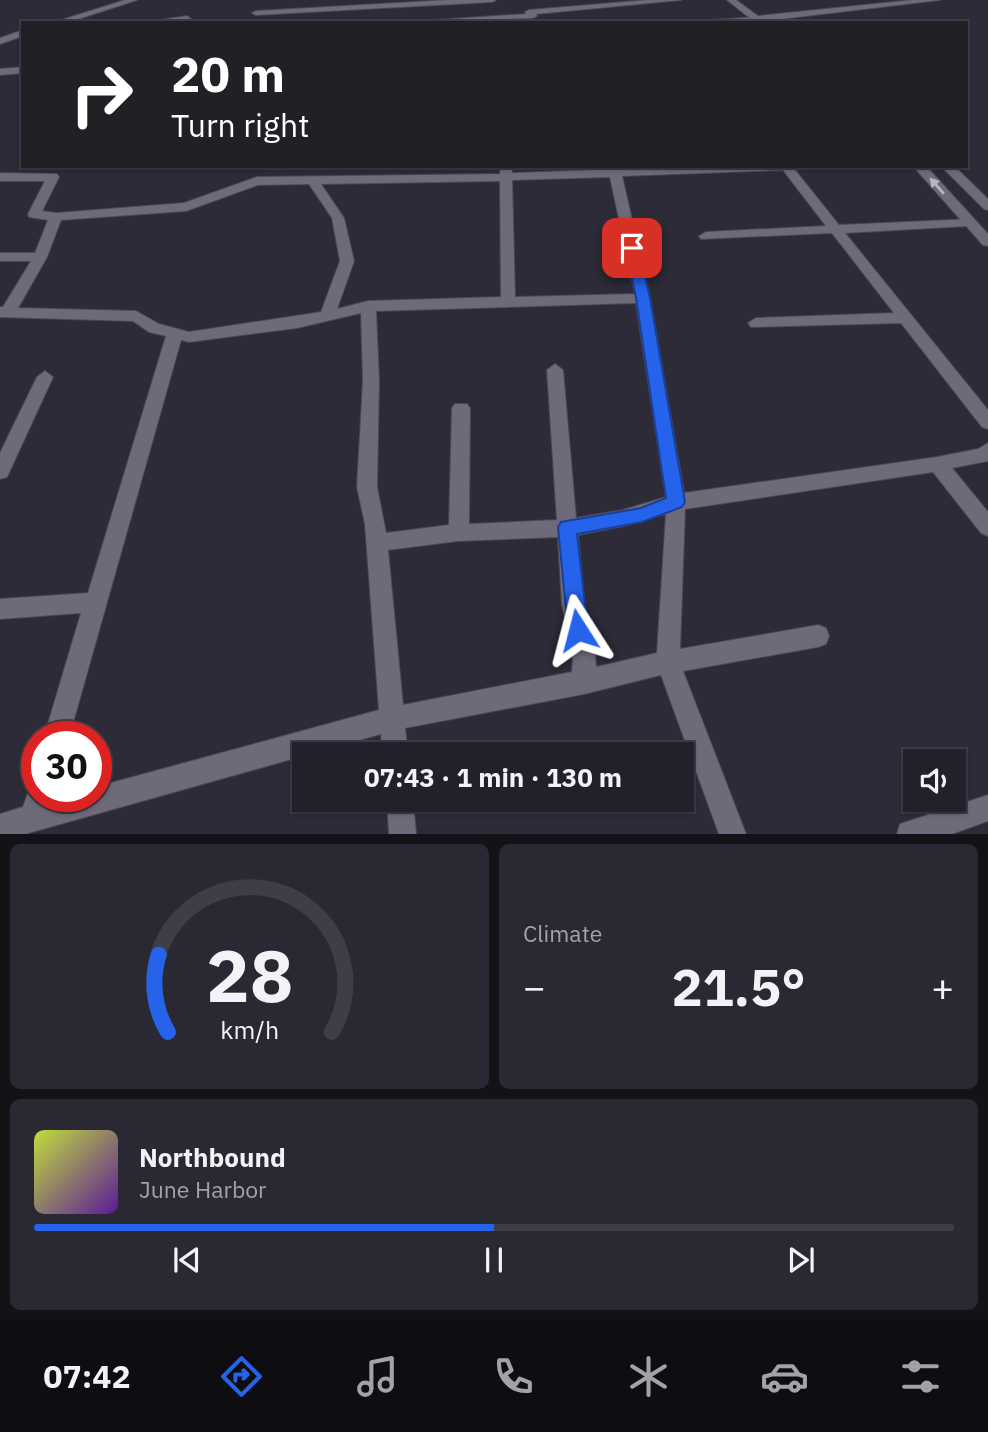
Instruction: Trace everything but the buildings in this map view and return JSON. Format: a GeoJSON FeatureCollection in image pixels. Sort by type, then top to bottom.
{"type":"FeatureCollection","features":[{"type":"Feature","properties":{"kind":"street"},"geometry":{"type":"LineString","coordinates":[[63,21],[133,0]]}},
{"type":"Feature","properties":{"kind":"street"},"geometry":{"type":"LineString","coordinates":[[254,14],[492,0]]}},
{"type":"Feature","properties":{"kind":"street"},"geometry":{"type":"LineString","coordinates":[[425,21],[677,0]]}},
{"type":"Feature","properties":{"kind":"street"},"geometry":{"type":"LineString","coordinates":[[731,0],[760,21],[936,0]]}},
{"type":"Feature","properties":{"kind":"street"},"geometry":{"type":"LineString","coordinates":[[757,6],[777,20]]}},
{"type":"Feature","properties":{"kind":"street"},"geometry":{"type":"LineString","coordinates":[[166,21],[186,21]]}},
{"type":"Feature","properties":{"kind":"street"},"geometry":{"type":"LineString","coordinates":[[0,41],[21,34]]}},
{"type":"Feature","properties":{"kind":"street"},"geometry":{"type":"LineString","coordinates":[[0,72],[21,70]]}},
{"type":"Feature","properties":{"kind":"street"},"geometry":{"type":"LineString","coordinates":[[62,168],[53,177],[34,214],[56,217],[186,207],[257,181],[507,172],[615,174],[644,169],[712,168]]}},
{"type":"Feature","properties":{"kind":"street"},"geometry":{"type":"LineString","coordinates":[[255,168],[257,181]]}},
{"type":"Feature","properties":{"kind":"street"},"geometry":{"type":"LineString","coordinates":[[780,168],[834,229],[988,422]]}},
{"type":"Feature","properties":{"kind":"street"},"geometry":{"type":"LineString","coordinates":[[921,168],[988,242]]}},
{"type":"Feature","properties":{"kind":"street"},"geometry":{"type":"LineString","coordinates":[[949,168],[988,206]]}},
{"type":"Feature","properties":{"kind":"street"},"geometry":{"type":"LineString","coordinates":[[507,172],[508,302]]}},
{"type":"Feature","properties":{"kind":"street"},"geometry":{"type":"LineString","coordinates":[[615,174],[643,298],[676,502],[668,662],[733,834]]}},
{"type":"Feature","properties":{"kind":"street"},"geometry":{"type":"LineString","coordinates":[[2,179],[53,177]]}},
{"type":"Feature","properties":{"kind":"street"},"geometry":{"type":"LineString","coordinates":[[313,180],[338,218],[347,261],[327,316]]}},
{"type":"Feature","properties":{"kind":"street"},"geometry":{"type":"LineString","coordinates":[[4,312],[40,257],[56,217]]}},
{"type":"Feature","properties":{"kind":"street"},"geometry":{"type":"LineString","coordinates":[[706,236],[968,222]]}},
{"type":"Feature","properties":{"kind":"street"},"geometry":{"type":"LineString","coordinates":[[0,257],[40,257]]}},
{"type":"Feature","properties":{"kind":"street"},"geometry":{"type":"LineString","coordinates":[[4,312],[136,316],[154,328],[189,337],[297,323],[368,306],[643,298]]}},
{"type":"Feature","properties":{"kind":"street"},"geometry":{"type":"LineString","coordinates":[[368,306],[371,381],[367,487],[375,524],[394,742]]}},
{"type":"Feature","properties":{"kind":"street"},"geometry":{"type":"LineString","coordinates":[[756,323],[904,318]]}},
{"type":"Feature","properties":{"kind":"street"},"geometry":{"type":"LineString","coordinates":[[62,721],[175,333]]}},
{"type":"Feature","properties":{"kind":"street"},"geometry":{"type":"LineString","coordinates":[[555,370],[573,605],[584,653],[584,682]]}},
{"type":"Feature","properties":{"kind":"street"},"geometry":{"type":"LineString","coordinates":[[0,472],[45,377]]}},
{"type":"Feature","properties":{"kind":"street"},"geometry":{"type":"LineString","coordinates":[[458,532],[461,408]]}},
{"type":"Feature","properties":{"kind":"street"},"geometry":{"type":"LineString","coordinates":[[375,544],[458,532],[567,527],[642,515],[676,502],[937,464],[985,455],[988,450]]}},
{"type":"Feature","properties":{"kind":"street"},"geometry":{"type":"LineString","coordinates":[[937,464],[988,527]]}},
{"type":"Feature","properties":{"kind":"street"},"geometry":{"type":"LineString","coordinates":[[0,609],[96,602]]}},
{"type":"Feature","properties":{"kind":"street"},"geometry":{"type":"LineString","coordinates":[[112,788],[391,719],[584,682],[668,662],[818,636]]}},
{"type":"Feature","properties":{"kind":"street"},"geometry":{"type":"LineString","coordinates":[[910,834],[988,808]]}},
{"type":"Feature","properties":{"kind":"street"},"geometry":{"type":"LineString","coordinates":[[0,827],[27,812]]}},
{"type":"Feature","properties":{"kind":"street"},"geometry":{"type":"LineString","coordinates":[[401,812],[403,834]]}},
{"type":"Feature","properties":{"kind":"route"},"geometry":{"type":"LineString","coordinates":[[578,630],[573,605],[567,527],[642,515],[676,502],[643,298],[632,248]]}}]}
